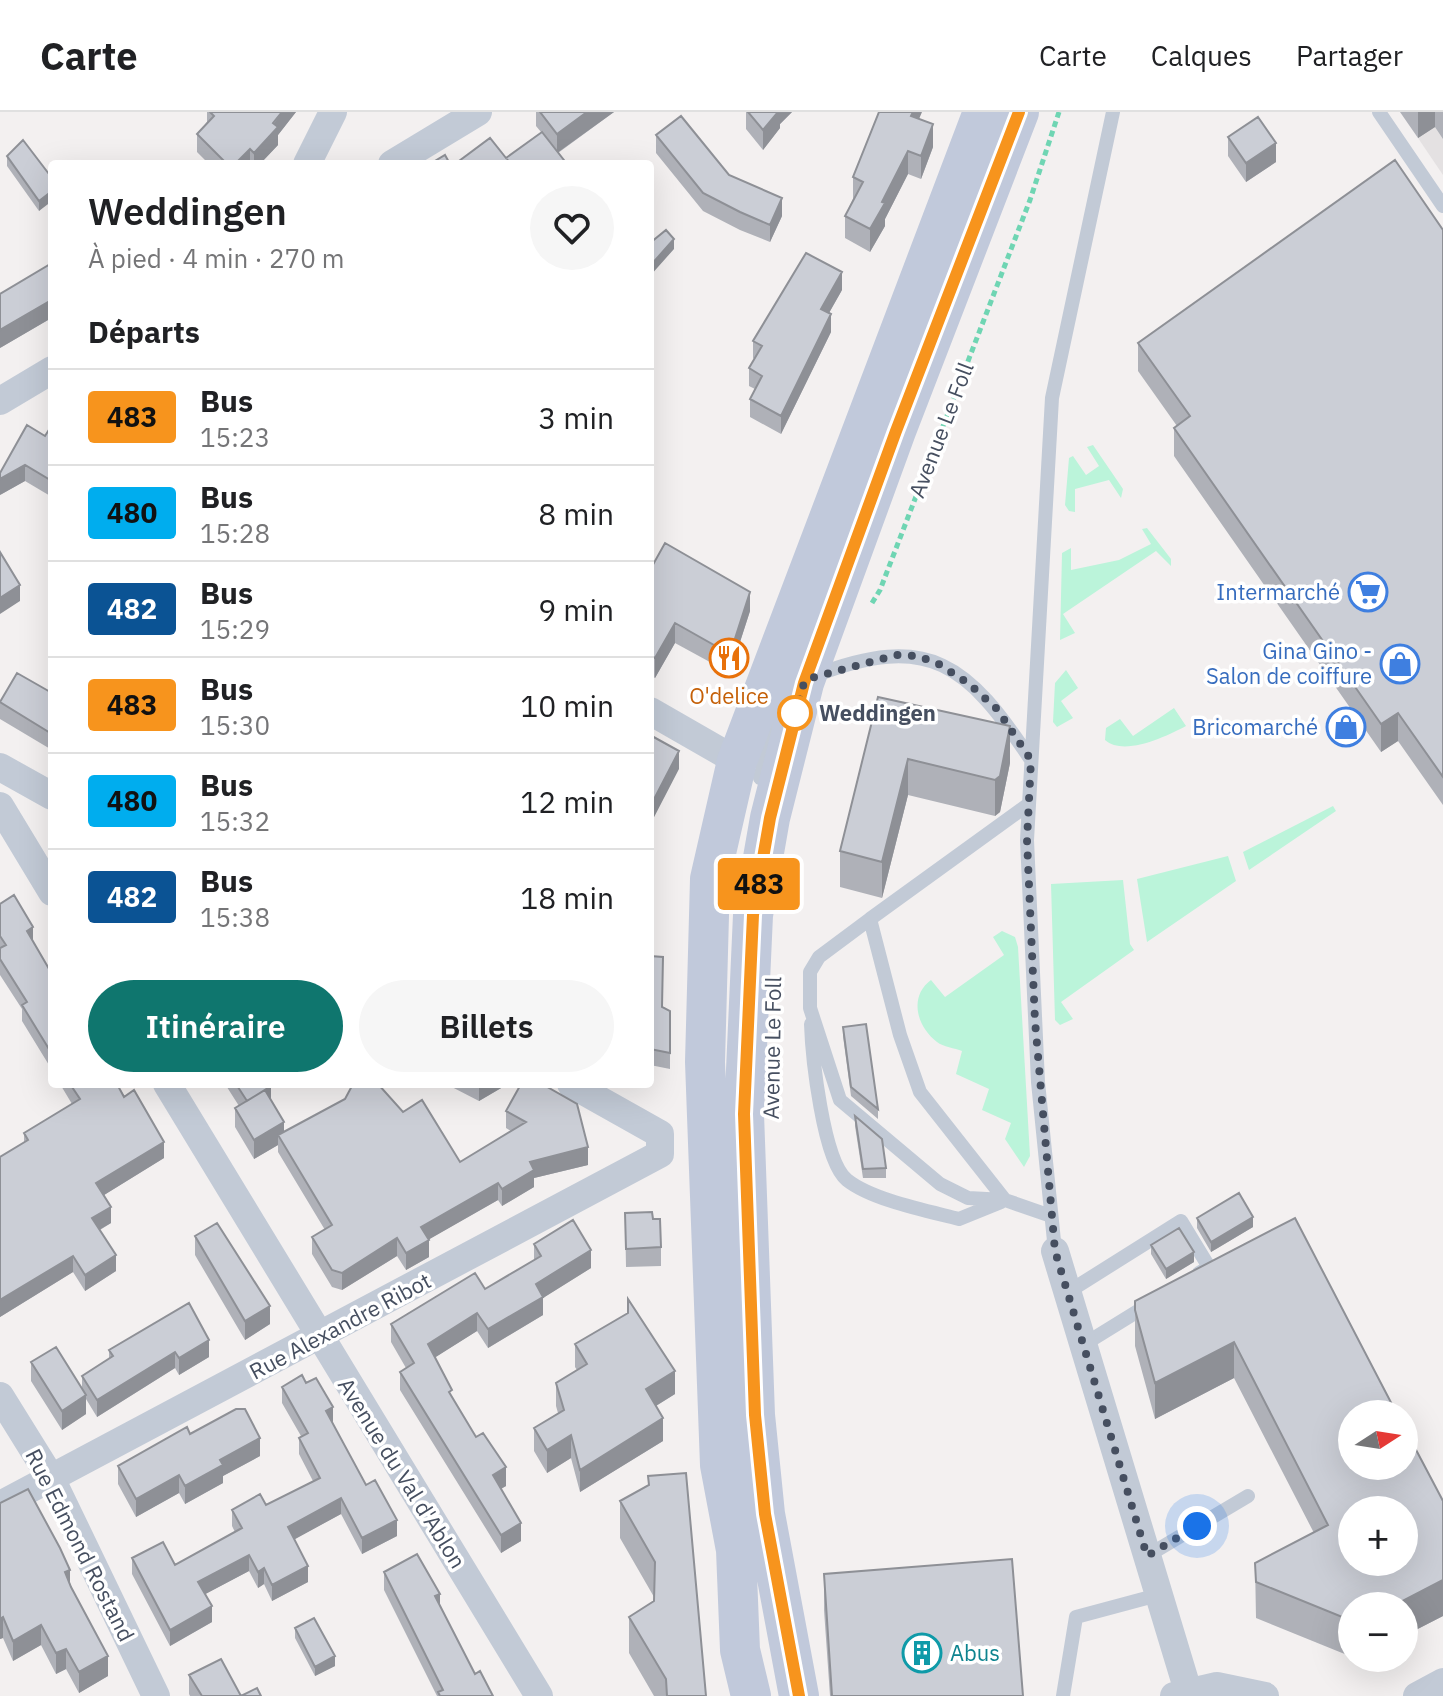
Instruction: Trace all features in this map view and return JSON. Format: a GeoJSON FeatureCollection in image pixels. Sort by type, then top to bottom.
{"type":"FeatureCollection","features":[{"type":"Feature","properties":{"kind":"main road","name":"Avenue Le Foll"},"geometry":{"type":"LineString","coordinates":[[751,1696],[740,1650],[737,1561],[720,1465],[707,1210],[705,1062],[710,879],[889,355],[942,227],[983,112]]}},
{"type":"Feature","properties":{"kind":"main road","name":"Avenue Le Foll"},"geometry":{"type":"LineString","coordinates":[[799,1696],[758,1466],[744,1114],[753,915],[794,688],[1019,112]]}},
{"type":"Feature","properties":{"kind":"street"},"geometry":{"type":"LineString","coordinates":[[309,160],[333,112]]}},
{"type":"Feature","properties":{"kind":"street"},"geometry":{"type":"LineString","coordinates":[[399,160],[478,112]]}},
{"type":"Feature","properties":{"kind":"street"},"geometry":{"type":"LineString","coordinates":[[0,401],[48,376]]}},
{"type":"Feature","properties":{"kind":"street"},"geometry":{"type":"LineString","coordinates":[[654,714],[747,774]]}},
{"type":"Feature","properties":{"kind":"street"},"geometry":{"type":"LineString","coordinates":[[0,767],[48,794]]}},
{"type":"Feature","properties":{"kind":"street"},"geometry":{"type":"LineString","coordinates":[[0,806],[48,885]]}},
{"type":"Feature","properties":{"kind":"street","name":"Avenue du Val d'Ablon"},"geometry":{"type":"LineString","coordinates":[[169,1088],[539,1696]]}},
{"type":"Feature","properties":{"kind":"street","name":"Rue Alexandre Ribot"},"geometry":{"type":"LineString","coordinates":[[0,1505],[660,1154],[660,1134],[578,1088]]}},
{"type":"Feature","properties":{"kind":"street"},"geometry":{"type":"LineString","coordinates":[[1055,1251],[1147,1556],[1181,1693],[1230,1687],[1265,1696]]}},
{"type":"Feature","properties":{"kind":"street","name":"Rue Edmond Rostand"},"geometry":{"type":"LineString","coordinates":[[0,1396],[51,1478],[156,1696]]}},
{"type":"Feature","properties":{"kind":"street"},"geometry":{"type":"LineString","coordinates":[[1417,1696],[1443,1682]]}},
{"type":"Feature","properties":{"kind":"lane"},"geometry":{"type":"LineString","coordinates":[[1055,1251],[1037,1053],[1027,840],[1031,760],[1052,398],[1113,112]]}},
{"type":"Feature","properties":{"kind":"lane"},"geometry":{"type":"LineString","coordinates":[[1379,112],[1443,206]]}},
{"type":"Feature","properties":{"kind":"lane","name":"Avenue Le Foll"},"geometry":{"type":"LineString","coordinates":[[854,500],[941,280],[942,227]]}},
{"type":"Feature","properties":{"kind":"lane"},"geometry":{"type":"LineString","coordinates":[[831,559],[842,529]]}},
{"type":"Feature","properties":{"kind":"lane"},"geometry":{"type":"LineString","coordinates":[[794,688],[817,675],[876,658],[917,656],[953,672],[997,709],[1031,760]]}},
{"type":"Feature","properties":{"kind":"lane","name":"Avenue Le Foll"},"geometry":{"type":"LineString","coordinates":[[747,774],[794,688]]}},
{"type":"Feature","properties":{"kind":"lane"},"geometry":{"type":"LineString","coordinates":[[1005,1200],[959,1219],[919,1208],[847,1180],[833,1159],[820,1101],[811,1046],[810,972],[819,957],[1029,804]]}},
{"type":"Feature","properties":{"kind":"lane"},"geometry":{"type":"LineString","coordinates":[[870,919],[900,1035],[920,1092],[1005,1200]]}},
{"type":"Feature","properties":{"kind":"lane"},"geometry":{"type":"LineString","coordinates":[[810,1008],[840,1100],[940,1184],[968,1198],[1005,1200],[1051,1216]]}},
{"type":"Feature","properties":{"kind":"lane"},"geometry":{"type":"LineString","coordinates":[[1068,1292],[1181,1221],[1209,1267],[1184,1282]]}},
{"type":"Feature","properties":{"kind":"lane"},"geometry":{"type":"LineString","coordinates":[[1083,1345],[1159,1298]]}},
{"type":"Feature","properties":{"kind":"lane"},"geometry":{"type":"LineString","coordinates":[[1147,1556],[1248,1496]]}},
{"type":"Feature","properties":{"kind":"lane"},"geometry":{"type":"LineString","coordinates":[[1063,1696],[1076,1617],[1158,1595]]}},
{"type":"Feature","properties":{"kind":"path","name":"Avenue Le Foll"},"geometry":{"type":"LineString","coordinates":[[868,609],[880,590],[1030,200],[1059,112]]}},
{"type":"Feature","properties":{"kind":"shaded area"},"geometry":{"type":"Polygon","coordinates":[[[1443,112],[1443,175],[1418,138],[1443,112]]]}},
{"type":"Feature","properties":{"kind":"green space"},"geometry":{"type":"Polygon","coordinates":[[[1093,445],[1123,489],[1121,498],[1109,480],[1075,489],[1075,512],[1069,511],[1065,505],[1069,458],[1073,456],[1086,475],[1099,466],[1087,447],[1093,445]]]}},
{"type":"Feature","properties":{"kind":"green space"},"geometry":{"type":"Polygon","coordinates":[[[1147,528],[1171,559],[1171,566],[1156,551],[1063,614],[1075,633],[1060,640],[1062,553],[1071,548],[1071,570],[1119,560],[1151,544],[1142,529],[1147,528]]]}},
{"type":"Feature","properties":{"kind":"green space"},"geometry":{"type":"Polygon","coordinates":[[[1066,670],[1078,688],[1061,701],[1073,718],[1057,727],[1053,722],[1055,683],[1066,670]]]}},
{"type":"Feature","properties":{"kind":"green space"},"geometry":{"type":"Polygon","coordinates":[[[1174,708],[1186,726],[1168,735],[1134,746],[1113,745],[1105,740],[1106,728],[1120,719],[1133,736],[1174,708]]]}},
{"type":"Feature","properties":{"kind":"green space"},"geometry":{"type":"Polygon","coordinates":[[[1333,806],[1336,811],[1249,870],[1243,852],[1333,806]]]}},
{"type":"Feature","properties":{"kind":"green space"},"geometry":{"type":"Polygon","coordinates":[[[1228,856],[1236,881],[1147,942],[1137,879],[1228,856]]]}},
{"type":"Feature","properties":{"kind":"green space"},"geometry":{"type":"Polygon","coordinates":[[[1123,880],[1130,944],[1134,950],[1061,1002],[1073,1019],[1060,1025],[1055,1020],[1051,884],[1123,880]]]}},
{"type":"Feature","properties":{"kind":"green space"},"geometry":{"type":"Polygon","coordinates":[[[1002,931],[1015,937],[1018,947],[1030,1156],[1024,1167],[1005,1139],[1011,1123],[982,1110],[989,1089],[956,1074],[962,1051],[937,1042],[924,1028],[918,1011],[920,994],[931,980],[945,997],[1004,955],[993,937],[1002,931]]]}},
{"type":"Feature","properties":{"kind":"building"},"geometry":{"type":"Polygon","coordinates":[[[210,112],[282,112],[273,123],[278,127],[254,153],[250,149],[239,160],[223,160],[197,134],[214,116],[210,112]]]}},
{"type":"Feature","properties":{"kind":"building"},"geometry":{"type":"Polygon","coordinates":[[[540,112],[587,112],[557,134],[540,112]]]}},
{"type":"Feature","properties":{"kind":"building"},"geometry":{"type":"Polygon","coordinates":[[[748,112],[778,112],[763,130],[748,112]]]}},
{"type":"Feature","properties":{"kind":"building"},"geometry":{"type":"Polygon","coordinates":[[[879,112],[913,112],[911,116],[933,124],[921,156],[908,151],[870,229],[845,216],[863,182],[853,177],[879,112]]]}},
{"type":"Feature","properties":{"kind":"building"},"geometry":{"type":"Polygon","coordinates":[[[681,116],[729,175],[782,198],[770,225],[703,193],[656,135],[681,116]]]}},
{"type":"Feature","properties":{"kind":"building"},"geometry":{"type":"Polygon","coordinates":[[[1258,117],[1276,143],[1246,163],[1228,137],[1258,117]]]}},
{"type":"Feature","properties":{"kind":"building"},"geometry":{"type":"Polygon","coordinates":[[[542,132],[564,160],[460,160],[490,138],[506,158],[542,132]]]}},
{"type":"Feature","properties":{"kind":"building"},"geometry":{"type":"Polygon","coordinates":[[[23,140],[48,173],[48,194],[39,201],[7,156],[23,140]]]}},
{"type":"Feature","properties":{"kind":"building","name":"Intermarché"},"geometry":{"type":"Polygon","coordinates":[[[1395,160],[1443,230],[1443,777],[1398,713],[1381,724],[1174,428],[1190,416],[1138,343],[1395,160]]]}},
{"type":"Feature","properties":{"kind":"building"},"geometry":{"type":"Polygon","coordinates":[[[666,230],[674,239],[654,262],[654,240],[666,230]]]}},
{"type":"Feature","properties":{"kind":"building"},"geometry":{"type":"Polygon","coordinates":[[[806,253],[842,272],[821,309],[831,314],[781,416],[750,399],[762,376],[749,368],[762,346],[753,341],[806,253]]]}},
{"type":"Feature","properties":{"kind":"building"},"geometry":{"type":"Polygon","coordinates":[[[48,265],[48,302],[0,330],[0,294],[48,265]]]}},
{"type":"Feature","properties":{"kind":"building"},"geometry":{"type":"Polygon","coordinates":[[[27,425],[45,436],[48,431],[48,479],[25,465],[0,479],[0,473],[27,425]]]}},
{"type":"Feature","properties":{"kind":"building"},"geometry":{"type":"Polygon","coordinates":[[[665,543],[750,592],[730,654],[675,623],[654,657],[654,563],[665,543]]]}},
{"type":"Feature","properties":{"kind":"building"},"geometry":{"type":"Polygon","coordinates":[[[0,552],[20,585],[0,598],[0,552]]]}},
{"type":"Feature","properties":{"kind":"building"},"geometry":{"type":"Polygon","coordinates":[[[17,673],[48,691],[48,732],[0,702],[17,673]]]}},
{"type":"Feature","properties":{"kind":"building"},"geometry":{"type":"Polygon","coordinates":[[[878,697],[1010,726],[1000,776],[995,780],[908,759],[882,862],[840,851],[878,697]]]}},
{"type":"Feature","properties":{"kind":"building"},"geometry":{"type":"Polygon","coordinates":[[[654,737],[679,751],[654,799],[654,737]]]}},
{"type":"Feature","properties":{"kind":"building"},"geometry":{"type":"Polygon","coordinates":[[[14,895],[33,927],[27,931],[48,967],[48,1047],[22,1005],[27,1002],[0,959],[0,948],[6,945],[0,936],[0,904],[14,895]]]}},
{"type":"Feature","properties":{"kind":"building"},"geometry":{"type":"Polygon","coordinates":[[[654,956],[663,957],[662,1007],[670,1011],[670,1053],[654,1050],[654,956]]]}},
{"type":"Feature","properties":{"kind":"building"},"geometry":{"type":"Polygon","coordinates":[[[866,1024],[878,1109],[851,1087],[843,1027],[866,1024]]]}},
{"type":"Feature","properties":{"kind":"building"},"geometry":{"type":"Polygon","coordinates":[[[73,1088],[119,1088],[124,1097],[134,1090],[164,1142],[96,1183],[111,1207],[92,1218],[116,1255],[85,1275],[73,1256],[0,1300],[0,1157],[28,1140],[24,1133],[80,1099],[73,1088]]]}},
{"type":"Feature","properties":{"kind":"building"},"geometry":{"type":"Polygon","coordinates":[[[239,1088],[268,1088],[247,1101],[239,1088]]]}},
{"type":"Feature","properties":{"kind":"building"},"geometry":{"type":"Polygon","coordinates":[[[351,1088],[382,1088],[403,1112],[422,1100],[460,1162],[526,1122],[506,1111],[519,1088],[549,1088],[577,1104],[588,1147],[530,1162],[534,1170],[502,1189],[498,1183],[421,1227],[429,1240],[406,1253],[397,1238],[342,1273],[332,1270],[312,1237],[332,1225],[278,1135],[345,1099],[351,1088]]]}},
{"type":"Feature","properties":{"kind":"building"},"geometry":{"type":"Polygon","coordinates":[[[265,1090],[284,1122],[254,1140],[235,1108],[265,1090]]]}},
{"type":"Feature","properties":{"kind":"building"},"geometry":{"type":"Polygon","coordinates":[[[855,1116],[882,1139],[886,1168],[863,1169],[855,1116]]]}},
{"type":"Feature","properties":{"kind":"building"},"geometry":{"type":"Polygon","coordinates":[[[1239,1193],[1253,1217],[1211,1242],[1197,1218],[1239,1193]]]}},
{"type":"Feature","properties":{"kind":"building"},"geometry":{"type":"Polygon","coordinates":[[[652,1212],[653,1219],[660,1219],[661,1247],[626,1249],[625,1213],[652,1212]]]}},
{"type":"Feature","properties":{"kind":"building"},"geometry":{"type":"Polygon","coordinates":[[[1295,1218],[1390,1400],[1338,1400],[1338,1480],[1418,1480],[1418,1454],[1443,1501],[1443,1580],[1418,1593],[1338,1592],[1338,1615],[1256,1582],[1255,1563],[1328,1525],[1234,1342],[1155,1383],[1135,1301],[1295,1218]]]}},
{"type":"Feature","properties":{"kind":"building"},"geometry":{"type":"Polygon","coordinates":[[[573,1220],[591,1250],[536,1284],[543,1297],[488,1329],[477,1313],[428,1344],[452,1390],[449,1392],[476,1437],[483,1433],[506,1467],[493,1475],[521,1523],[501,1535],[400,1372],[414,1363],[391,1324],[475,1273],[485,1289],[541,1256],[534,1244],[573,1220]]]}},
{"type":"Feature","properties":{"kind":"building"},"geometry":{"type":"Polygon","coordinates":[[[217,1223],[270,1306],[245,1321],[195,1236],[217,1223]]]}},
{"type":"Feature","properties":{"kind":"building"},"geometry":{"type":"Polygon","coordinates":[[[1179,1228],[1194,1252],[1166,1269],[1151,1245],[1179,1228]]]}},
{"type":"Feature","properties":{"kind":"building"},"geometry":{"type":"Polygon","coordinates":[[[628,1299],[675,1371],[646,1389],[663,1418],[580,1470],[571,1435],[547,1450],[534,1428],[564,1410],[556,1383],[587,1364],[575,1344],[628,1313],[628,1299]]]}},
{"type":"Feature","properties":{"kind":"building"},"geometry":{"type":"Polygon","coordinates":[[[189,1303],[209,1340],[179,1358],[175,1352],[97,1400],[82,1376],[113,1356],[109,1350],[189,1303]]]}},
{"type":"Feature","properties":{"kind":"building"},"geometry":{"type":"Polygon","coordinates":[[[56,1347],[86,1395],[62,1411],[31,1362],[56,1347]]]}},
{"type":"Feature","properties":{"kind":"building"},"geometry":{"type":"Polygon","coordinates":[[[302,1375],[306,1383],[316,1378],[333,1407],[326,1411],[366,1485],[375,1480],[397,1520],[362,1538],[341,1498],[288,1527],[308,1566],[272,1585],[264,1568],[258,1572],[249,1555],[198,1582],[212,1606],[170,1630],[132,1558],[163,1542],[175,1565],[242,1528],[232,1510],[260,1494],[266,1505],[320,1478],[299,1438],[308,1433],[282,1387],[302,1375]]]}},
{"type":"Feature","properties":{"kind":"building"},"geometry":{"type":"Polygon","coordinates":[[[236,1409],[245,1409],[260,1438],[220,1460],[223,1465],[185,1486],[179,1475],[136,1499],[118,1466],[187,1427],[190,1434],[236,1409]]]}},
{"type":"Feature","properties":{"kind":"building"},"geometry":{"type":"Polygon","coordinates":[[[686,1473],[706,1696],[667,1696],[666,1679],[629,1617],[654,1601],[655,1562],[620,1501],[649,1485],[648,1476],[686,1473]]]}},
{"type":"Feature","properties":{"kind":"building"},"geometry":{"type":"Polygon","coordinates":[[[28,1489],[70,1570],[65,1572],[71,1587],[108,1656],[79,1672],[66,1649],[56,1653],[41,1625],[13,1641],[3,1617],[0,1619],[0,1503],[28,1489]]]}},
{"type":"Feature","properties":{"kind":"building"},"geometry":{"type":"Polygon","coordinates":[[[417,1554],[440,1594],[435,1596],[475,1674],[480,1671],[493,1696],[440,1696],[438,1692],[443,1690],[384,1572],[417,1554]]]}},
{"type":"Feature","properties":{"kind":"building","name":"Abus"},"geometry":{"type":"Polygon","coordinates":[[[1012,1559],[1023,1696],[832,1696],[824,1574],[1012,1559]]]}},
{"type":"Feature","properties":{"kind":"building"},"geometry":{"type":"Polygon","coordinates":[[[314,1618],[335,1656],[315,1667],[295,1628],[314,1618]]]}},
{"type":"Feature","properties":{"kind":"building"},"geometry":{"type":"Polygon","coordinates":[[[221,1659],[241,1696],[202,1696],[189,1675],[221,1659]]]}},
{"type":"Feature","properties":{"kind":"building"},"geometry":{"type":"Polygon","coordinates":[[[257,1688],[261,1696],[241,1696],[257,1688]]]}},
{"type":"Feature","properties":{"kind":"bus line","name":"483"},"geometry":{"type":"LineString","coordinates":[[799,1696],[758,1466],[746,1234],[744,1114],[753,915],[770,818],[804,683],[896,431],[947,307],[1019,112]]}},
{"type":"Feature","properties":{"kind":"place","name":"Intermarché"},"geometry":{"type":"Point","coordinates":[1368,592]}},
{"type":"Feature","properties":{"kind":"place","name":"O'delice"},"geometry":{"type":"Point","coordinates":[729,658]}},
{"type":"Feature","properties":{"kind":"place","name":"Gina Gino - Salon de coiffure"},"geometry":{"type":"Point","coordinates":[1400,664]}},
{"type":"Feature","properties":{"kind":"place","name":"Weddingen"},"geometry":{"type":"Point","coordinates":[795,713]}},
{"type":"Feature","properties":{"kind":"place","name":"Bricomarché"},"geometry":{"type":"Point","coordinates":[1346,727]}},
{"type":"Feature","properties":{"kind":"place","name":"Abus"},"geometry":{"type":"Point","coordinates":[922,1653]}},
{"type":"Feature","properties":{"kind":"route"},"geometry":{"type":"LineString","coordinates":[[795,713],[793,720],[804,683],[811,678],[876,658],[917,656],[953,672],[997,709],[1031,760],[1027,840],[1035,1021],[1055,1251],[1147,1556],[1197,1526]]}}]}
